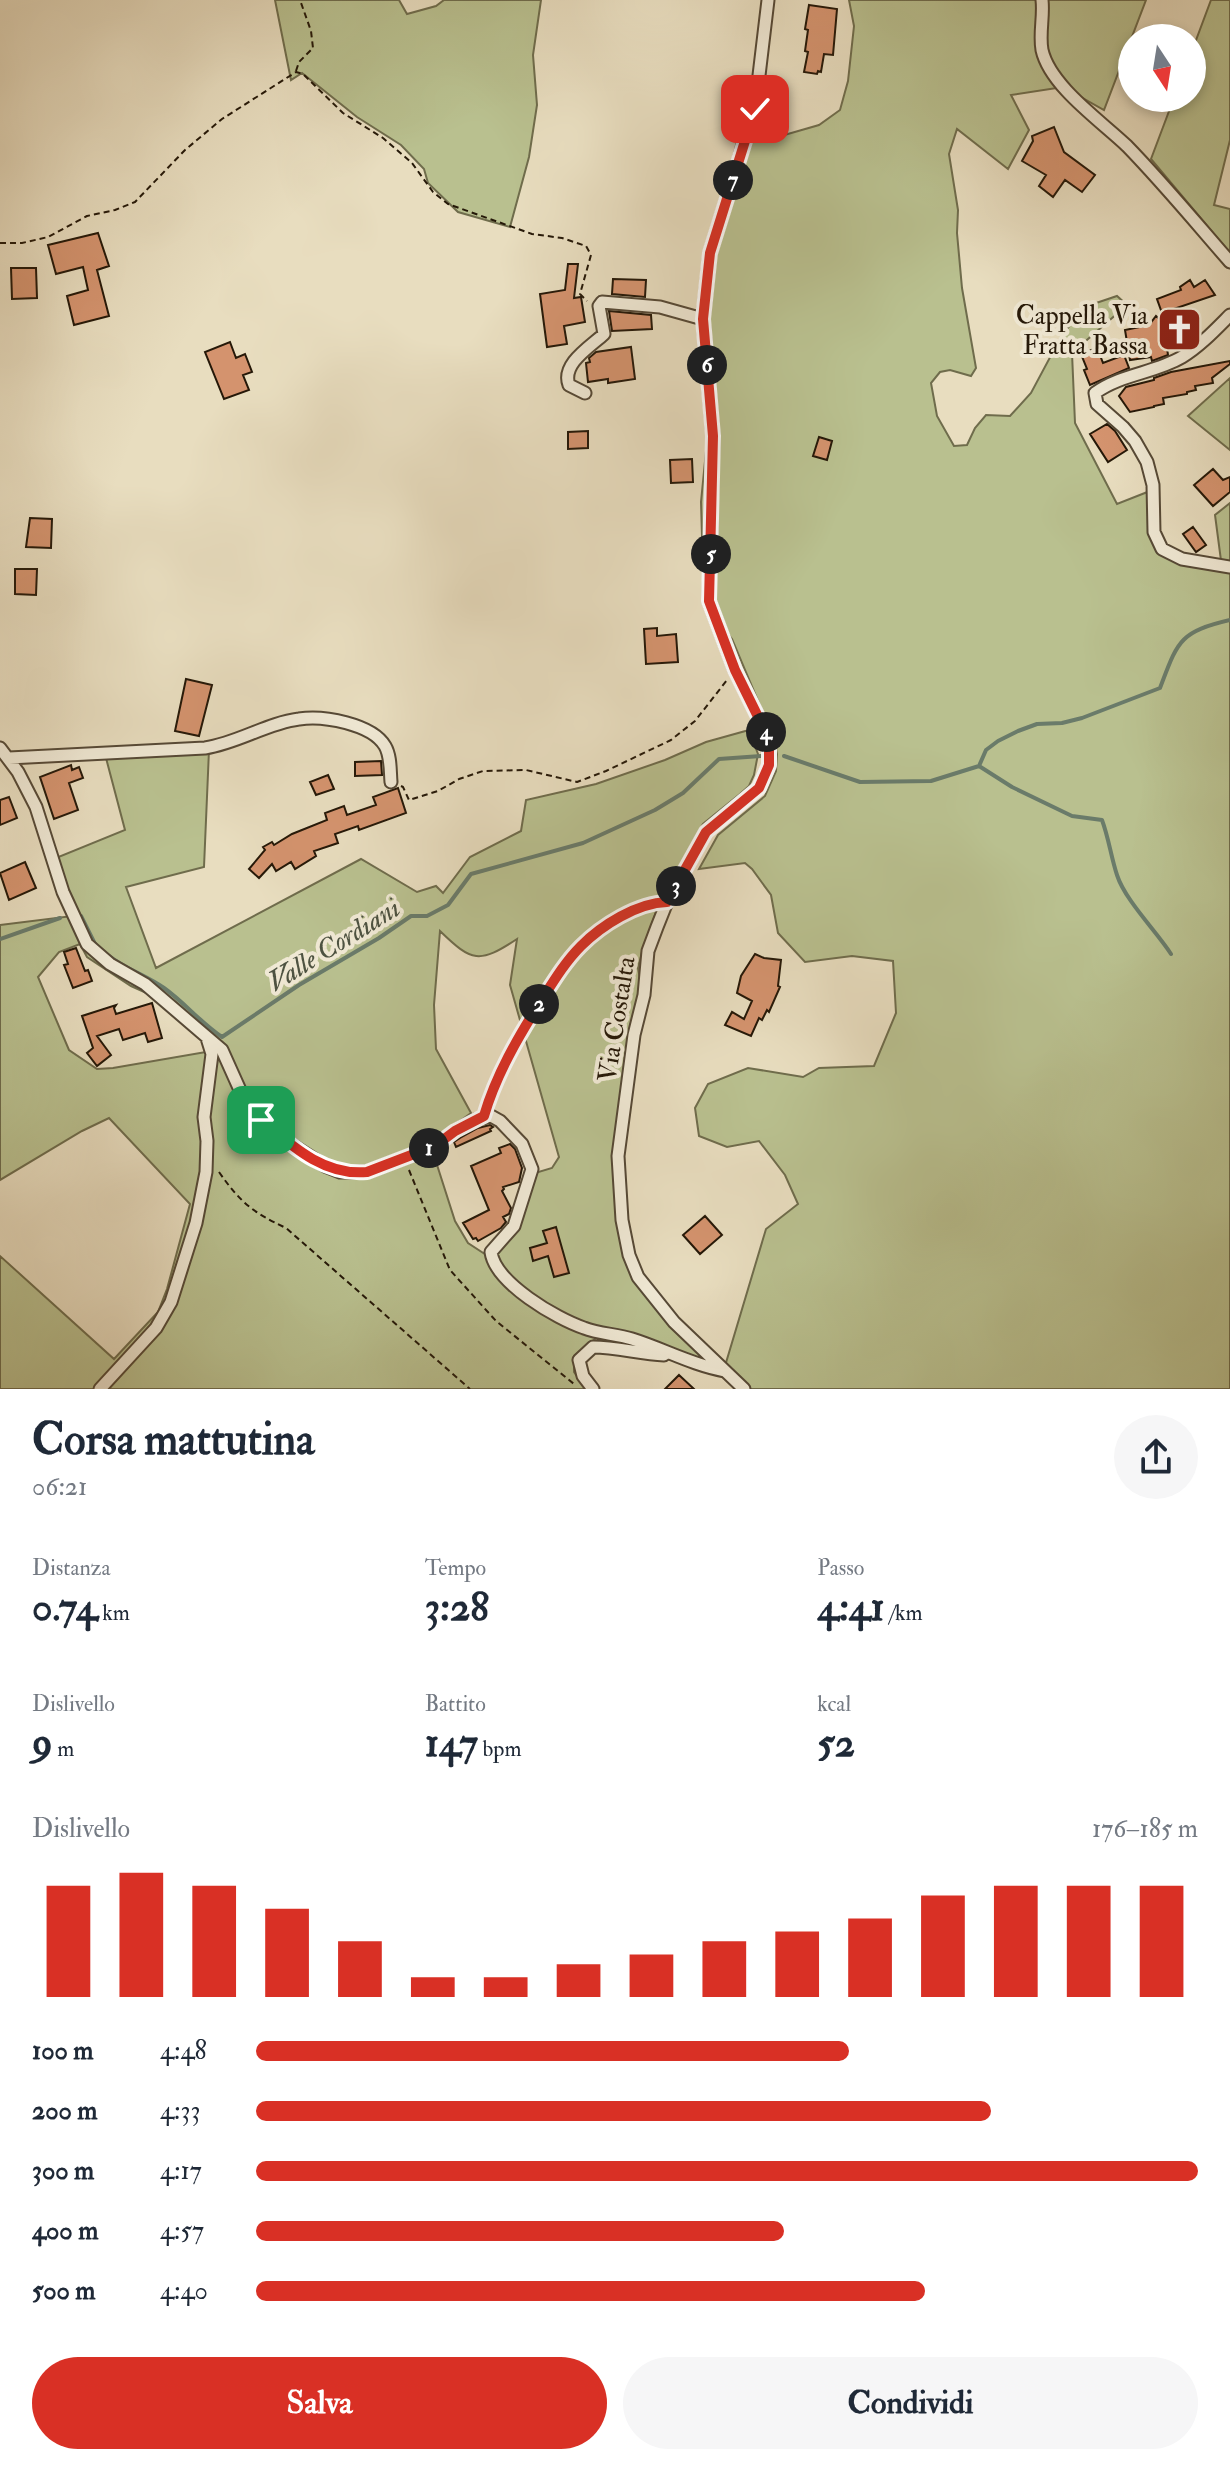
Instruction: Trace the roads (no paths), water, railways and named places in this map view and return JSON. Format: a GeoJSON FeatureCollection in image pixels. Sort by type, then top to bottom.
{"type":"FeatureCollection","features":[{"type":"Feature","properties":{"kind":"street","name":"Via Costalta"},"geometry":{"type":"LineString","coordinates":[[744,1389],[674,1322],[638,1277],[629,1255],[622,1220],[618,1156],[634,1035],[644,995],[648,951],[667,902],[706,832],[759,788],[769,765],[769,739],[735,670],[709,601],[713,436],[703,319],[710,253],[755,109],[768,0]]}},
{"type":"Feature","properties":{"kind":"street"},"geometry":{"type":"LineString","coordinates":[[1042,0],[1042,50],[1052,72],[1078,103],[1156,178],[1230,262]]}},
{"type":"Feature","properties":{"kind":"street"},"geometry":{"type":"LineString","coordinates":[[585,393],[569,385],[566,377],[570,367],[604,334],[599,306],[602,302],[660,307],[703,319]]}},
{"type":"Feature","properties":{"kind":"street"},"geometry":{"type":"LineString","coordinates":[[1230,315],[1182,357],[1108,383],[1095,393],[1095,399],[1135,441],[1147,462],[1153,485],[1154,532],[1162,549],[1182,559],[1230,567]]}},
{"type":"Feature","properties":{"kind":"street"},"geometry":{"type":"LineString","coordinates":[[9,758],[222,746],[276,725],[317,718],[354,725],[376,737],[384,745],[388,756],[391,782]]}},
{"type":"Feature","properties":{"kind":"street"},"geometry":{"type":"LineString","coordinates":[[0,748],[9,758],[36,807],[63,892],[87,944],[110,964],[145,984],[222,1050],[252,1113],[312,1159],[340,1172],[356,1173],[367,1172],[435,1146],[455,1131],[484,1116],[491,1116],[522,1144],[532,1169],[514,1226],[491,1252],[492,1260],[510,1282],[548,1312],[585,1329],[632,1339],[705,1367],[726,1371]]}},
{"type":"Feature","properties":{"kind":"street"},"geometry":{"type":"LineString","coordinates":[[100,1389],[156,1328],[171,1302],[196,1223],[206,1172],[204,1108],[212,1054],[207,1037]]}},
{"type":"Feature","properties":{"kind":"street"},"geometry":{"type":"LineString","coordinates":[[593,1389],[583,1376],[579,1360],[593,1347],[672,1355]]}},
{"type":"Feature","properties":{"kind":"waterway","name":"Valle Cordiani"},"geometry":{"type":"LineString","coordinates":[[784,756],[860,782],[931,781],[979,766],[986,750],[1018,731],[1037,724],[1082,718],[1160,688],[1171,659],[1190,634],[1230,620]]}},
{"type":"Feature","properties":{"kind":"waterway","name":"Valle Cordiani"},"geometry":{"type":"LineString","coordinates":[[109,956],[164,988],[222,1037],[411,916],[427,916],[448,905],[471,874],[583,843],[655,810],[683,793],[719,759],[761,756]]}},
{"type":"Feature","properties":{"kind":"waterway"},"geometry":{"type":"LineString","coordinates":[[979,766],[1012,787],[1072,816],[1102,820],[1121,885],[1171,954]]}},
{"type":"Feature","properties":{"kind":"waterway","name":"Valle Cordiani"},"geometry":{"type":"LineString","coordinates":[[81,916],[96,946]]}},
{"type":"Feature","properties":{"kind":"waterway","name":"Valle Cordiani"},"geometry":{"type":"LineString","coordinates":[[0,939],[60,918]]}},
{"type":"Feature","properties":{"kind":"place","name":"Cappella Via Fratta Bassa"},"geometry":{"type":"Point","coordinates":[1179,330]}}]}
